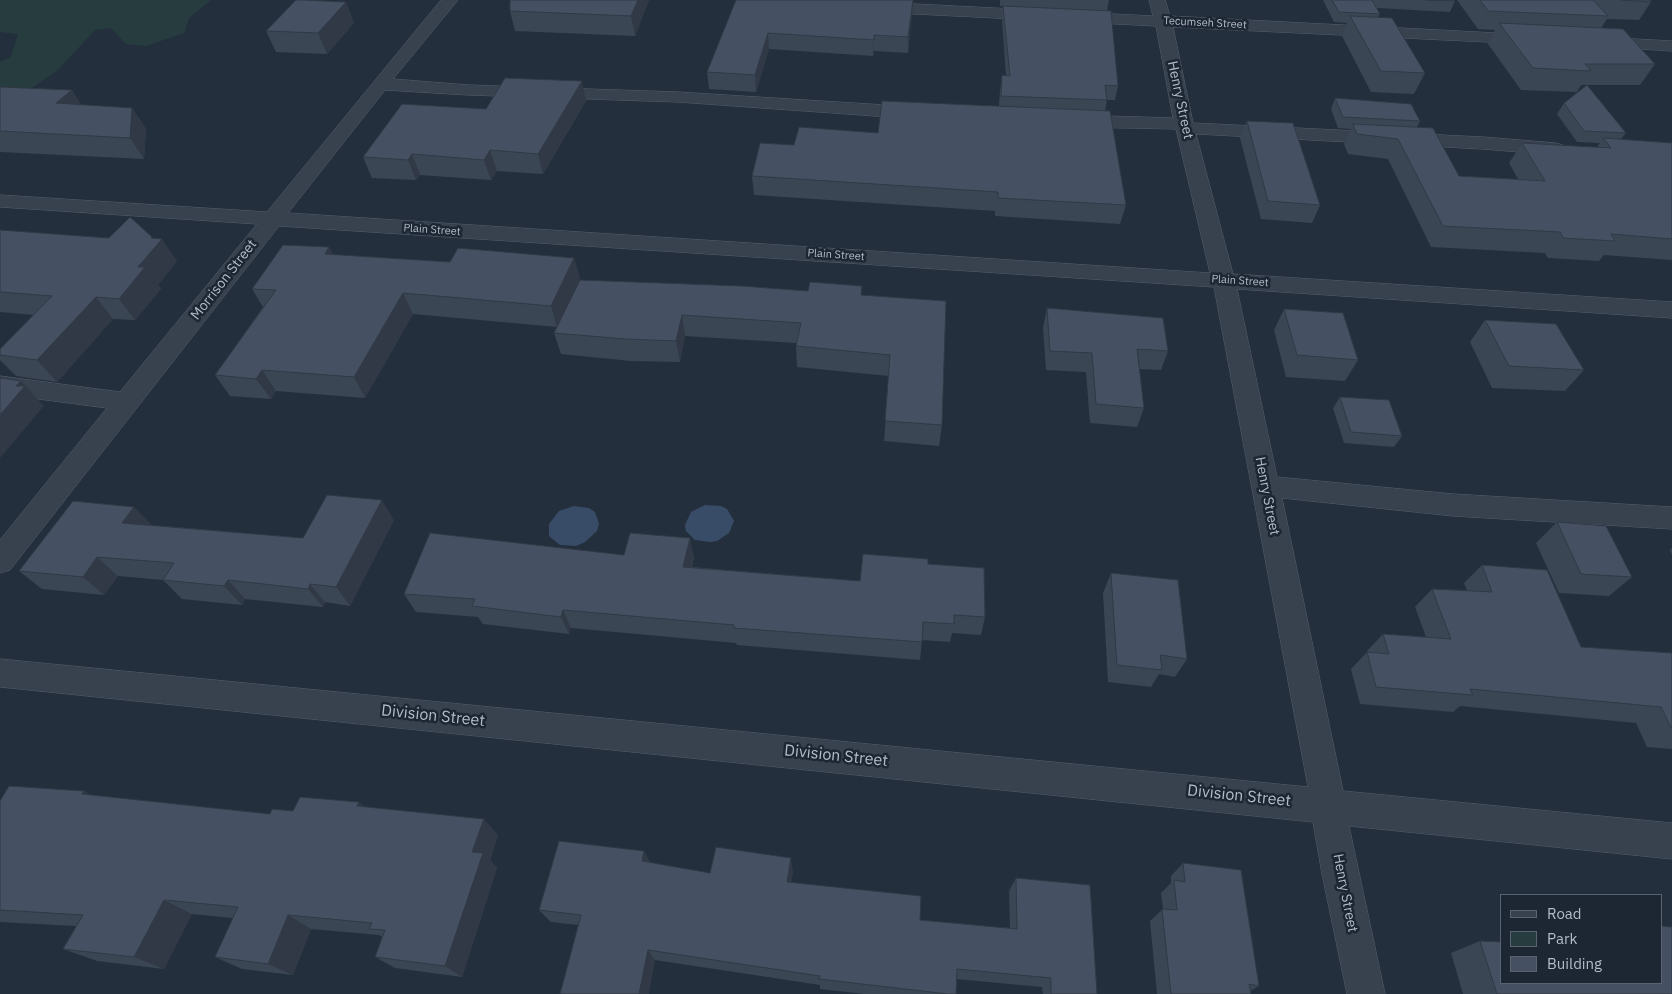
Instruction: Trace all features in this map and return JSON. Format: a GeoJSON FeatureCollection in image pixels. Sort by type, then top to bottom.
{"type":"FeatureCollection","features":[{"type":"Feature","properties":{"kind":"street","name":"Morrison Street"},"geometry":{"type":"LineString","coordinates":[[0,561],[380,84],[450,0]]}},
{"type":"Feature","properties":{"kind":"street","name":"Tecumseh Street"},"geometry":{"type":"LineString","coordinates":[[856,6],[1160,10],[1545,40]]}},
{"type":"Feature","properties":{"kind":"street","name":"Henry Street"},"geometry":{"type":"LineString","coordinates":[[1160,10],[1185,126],[1222,280],[1329,805],[1340,874],[1366,994]]}},
{"type":"Feature","properties":{"kind":"street"},"geometry":{"type":"LineString","coordinates":[[1584,42],[1672,46]]}},
{"type":"Feature","properties":{"kind":"street"},"geometry":{"type":"LineString","coordinates":[[380,84],[468,90],[678,97],[935,114]]}},
{"type":"Feature","properties":{"kind":"street"},"geometry":{"type":"LineString","coordinates":[[1061,121],[1185,126],[1418,141],[1483,142],[1578,150]]}},
{"type":"Feature","properties":{"kind":"street","name":"Plain Street"},"geometry":{"type":"LineString","coordinates":[[0,201],[1672,310]]}},
{"type":"Feature","properties":{"kind":"street"},"geometry":{"type":"LineString","coordinates":[[0,385],[127,402]]}},
{"type":"Feature","properties":{"kind":"street"},"geometry":{"type":"LineString","coordinates":[[1265,486],[1452,505],[1672,518]]}},
{"type":"Feature","properties":{"kind":"street","name":"Division Street"},"geometry":{"type":"LineString","coordinates":[[0,673],[1329,805],[1672,841]]}},
{"type":"Feature","properties":{"kind":"green space"},"geometry":{"type":"Polygon","coordinates":[[[0,0],[211,0],[189,18],[184,33],[146,46],[126,44],[111,28],[95,30],[57,71],[21,95],[0,96],[0,62],[11,57],[18,34],[0,32],[0,0]]]}},
{"type":"Feature","properties":{"kind":"water"},"geometry":{"type":"Polygon","coordinates":[[[705,505],[721,506],[727,509],[734,521],[729,533],[717,541],[695,540],[686,531],[685,525],[691,512],[705,505]]]}},
{"type":"Feature","properties":{"kind":"water"},"geometry":{"type":"Polygon","coordinates":[[[574,506],[589,508],[595,512],[599,524],[597,531],[585,542],[576,546],[560,545],[549,536],[549,524],[559,511],[574,506]]]}},
{"type":"Feature","properties":{"kind":"building"},"geometry":{"type":"Polygon","coordinates":[[[296,0],[346,2],[318,33],[266,31],[296,0]]]}},
{"type":"Feature","properties":{"kind":"building"},"geometry":{"type":"Polygon","coordinates":[[[510,0],[638,0],[631,16],[510,11],[510,0]]]}},
{"type":"Feature","properties":{"kind":"building"},"geometry":{"type":"Polygon","coordinates":[[[736,0],[913,0],[908,37],[874,35],[874,40],[768,33],[755,75],[707,72],[736,0]]]}},
{"type":"Feature","properties":{"kind":"building"},"geometry":{"type":"Polygon","coordinates":[[[1332,0],[1372,0],[1380,14],[1339,12],[1332,0]]]}},
{"type":"Feature","properties":{"kind":"building"},"geometry":{"type":"Polygon","coordinates":[[[1480,0],[1593,0],[1608,16],[1488,11],[1480,0]]]}},
{"type":"Feature","properties":{"kind":"building"},"geometry":{"type":"Polygon","coordinates":[[[1622,0],[1650,0],[1651,2],[1622,0]]]}},
{"type":"Feature","properties":{"kind":"building"},"geometry":{"type":"Polygon","coordinates":[[[1003,6],[1111,11],[1118,86],[1105,85],[1107,100],[1001,96],[1002,75],[1010,76],[1003,6]]]}},
{"type":"Feature","properties":{"kind":"building"},"geometry":{"type":"Polygon","coordinates":[[[1350,16],[1392,18],[1425,73],[1381,71],[1350,16]]]}},
{"type":"Feature","properties":{"kind":"building"},"geometry":{"type":"Polygon","coordinates":[[[1499,23],[1623,29],[1655,64],[1585,64],[1591,71],[1533,68],[1499,23]]]}},
{"type":"Feature","properties":{"kind":"building"},"geometry":{"type":"Polygon","coordinates":[[[505,78],[582,81],[538,154],[490,150],[484,160],[412,154],[408,160],[363,157],[402,104],[486,109],[505,78]]]}},
{"type":"Feature","properties":{"kind":"building"},"geometry":{"type":"Polygon","coordinates":[[[1587,85],[1626,133],[1584,131],[1564,103],[1587,85]]]}},
{"type":"Feature","properties":{"kind":"building"},"geometry":{"type":"Polygon","coordinates":[[[0,87],[72,90],[56,103],[132,108],[130,138],[0,131],[0,87]]]}},
{"type":"Feature","properties":{"kind":"building"},"geometry":{"type":"Polygon","coordinates":[[[1335,98],[1411,104],[1420,121],[1343,117],[1335,98]]]}},
{"type":"Feature","properties":{"kind":"building"},"geometry":{"type":"Polygon","coordinates":[[[882,101],[1110,111],[1126,205],[998,198],[998,192],[752,176],[760,143],[794,145],[799,127],[878,133],[882,101]]]}},
{"type":"Feature","properties":{"kind":"building"},"geometry":{"type":"Polygon","coordinates":[[[1247,121],[1293,123],[1320,205],[1268,201],[1247,121]]]}},
{"type":"Feature","properties":{"kind":"building"},"geometry":{"type":"Polygon","coordinates":[[[1353,124],[1433,128],[1459,176],[1545,181],[1522,143],[1611,148],[1603,138],[1672,143],[1672,239],[1611,234],[1615,241],[1563,238],[1560,232],[1443,226],[1398,139],[1357,134],[1353,124]]]}},
{"type":"Feature","properties":{"kind":"building"},"geometry":{"type":"Polygon","coordinates":[[[130,217],[151,238],[162,239],[138,267],[145,267],[119,299],[96,297],[37,360],[0,355],[0,349],[52,296],[0,292],[0,230],[109,238],[130,217]]]}},
{"type":"Feature","properties":{"kind":"building"},"geometry":{"type":"Polygon","coordinates":[[[283,245],[329,247],[325,254],[450,262],[458,248],[574,258],[551,306],[403,293],[354,377],[262,370],[256,379],[215,375],[276,290],[252,289],[283,245]]]}},
{"type":"Feature","properties":{"kind":"building"},"geometry":{"type":"Polygon","coordinates":[[[580,280],[742,286],[808,291],[810,282],[862,286],[861,295],[946,301],[942,425],[885,421],[890,355],[796,346],[801,323],[682,315],[676,341],[554,333],[580,280]]]}},
{"type":"Feature","properties":{"kind":"building"},"geometry":{"type":"Polygon","coordinates":[[[1047,308],[1163,318],[1168,351],[1137,349],[1144,408],[1096,404],[1092,353],[1050,351],[1047,308]]]}},
{"type":"Feature","properties":{"kind":"building"},"geometry":{"type":"Polygon","coordinates":[[[1284,309],[1343,313],[1358,360],[1297,355],[1284,309]]]}},
{"type":"Feature","properties":{"kind":"building"},"geometry":{"type":"Polygon","coordinates":[[[1485,320],[1556,324],[1584,370],[1509,366],[1485,320]]]}},
{"type":"Feature","properties":{"kind":"building"},"geometry":{"type":"Polygon","coordinates":[[[0,378],[21,381],[16,386],[25,386],[0,415],[0,378]]]}},
{"type":"Feature","properties":{"kind":"building"},"geometry":{"type":"Polygon","coordinates":[[[1340,397],[1389,400],[1402,436],[1351,432],[1340,397]]]}},
{"type":"Feature","properties":{"kind":"building"},"geometry":{"type":"Polygon","coordinates":[[[327,495],[382,500],[336,587],[310,584],[308,589],[228,580],[224,586],[163,580],[174,563],[97,557],[83,577],[19,571],[73,501],[134,507],[122,523],[303,538],[327,495]]]}},
{"type":"Feature","properties":{"kind":"building"},"geometry":{"type":"Polygon","coordinates":[[[1557,522],[1606,526],[1632,577],[1581,574],[1557,522]]]}},
{"type":"Feature","properties":{"kind":"building"},"geometry":{"type":"Polygon","coordinates":[[[430,533],[624,555],[630,533],[690,538],[683,567],[860,581],[863,554],[928,559],[928,564],[984,568],[985,617],[954,615],[954,624],[923,622],[922,642],[734,628],[734,625],[563,610],[561,617],[472,606],[475,599],[404,594],[430,533]]]}},
{"type":"Feature","properties":{"kind":"building"},"geometry":{"type":"Polygon","coordinates":[[[1482,565],[1547,570],[1581,647],[1672,653],[1672,729],[1661,707],[1470,689],[1473,695],[1376,687],[1367,652],[1389,654],[1383,634],[1451,639],[1432,589],[1492,592],[1482,565]]]}},
{"type":"Feature","properties":{"kind":"building"},"geometry":{"type":"Polygon","coordinates":[[[1111,573],[1178,580],[1187,659],[1160,655],[1162,670],[1117,665],[1111,573]]]}},
{"type":"Feature","properties":{"kind":"building"},"geometry":{"type":"Polygon","coordinates":[[[9,786],[84,791],[82,794],[270,814],[272,809],[293,811],[300,797],[359,802],[357,806],[484,819],[472,852],[483,853],[445,966],[375,957],[385,930],[369,929],[372,923],[288,915],[268,964],[215,957],[238,907],[164,900],[134,957],[63,949],[83,915],[0,910],[0,801],[9,786]]]}},
{"type":"Feature","properties":{"kind":"building"},"geometry":{"type":"Polygon","coordinates":[[[559,841],[644,851],[642,861],[710,873],[716,847],[791,858],[787,882],[921,896],[920,920],[1017,929],[1016,878],[1090,885],[1097,994],[1051,994],[1051,978],[957,969],[956,994],[948,994],[819,979],[820,976],[648,950],[639,994],[560,994],[581,915],[539,910],[559,841]]]}},
{"type":"Feature","properties":{"kind":"building"},"geometry":{"type":"Polygon","coordinates":[[[1183,863],[1241,870],[1259,986],[1249,984],[1251,994],[1171,994],[1162,909],[1177,910],[1174,880],[1185,882],[1183,863]]]}},
{"type":"Feature","properties":{"kind":"building"},"geometry":{"type":"Polygon","coordinates":[[[1662,926],[1672,927],[1672,994],[1497,994],[1480,941],[1500,942],[1500,984],[1662,984],[1662,926]]]}}]}
